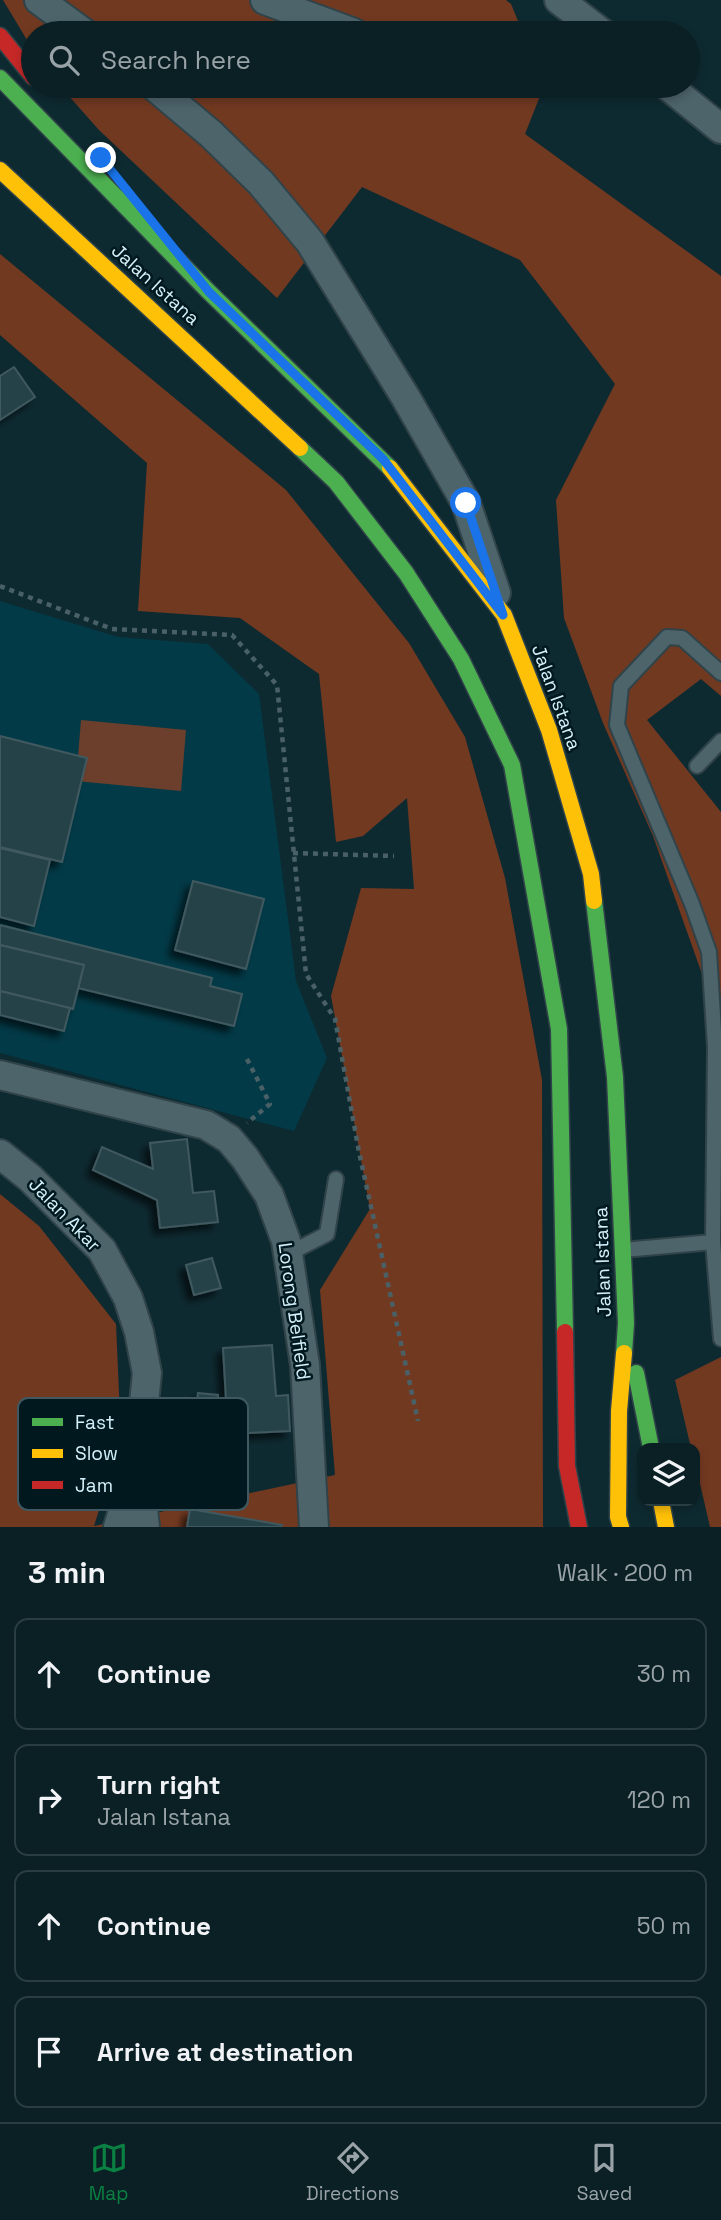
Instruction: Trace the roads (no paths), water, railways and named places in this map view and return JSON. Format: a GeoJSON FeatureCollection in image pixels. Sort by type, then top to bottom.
{"type":"FeatureCollection","features":[{"type":"Feature","properties":{"kind":"main road"},"geometry":{"type":"LineString","coordinates":[[0,36],[21,62]]}},
{"type":"Feature","properties":{"kind":"main road","name":"Jalan Istana"},"geometry":{"type":"LineString","coordinates":[[0,78],[209,292],[383,459],[503,615],[549,730],[591,874],[615,1077],[623,1250],[626,1323],[619,1411],[618,1517],[621,1527]]}},
{"type":"Feature","properties":{"kind":"main road"},"geometry":{"type":"LineString","coordinates":[[101,158],[209,292]]}},
{"type":"Feature","properties":{"kind":"main road","name":"Jalan Istana"},"geometry":{"type":"LineString","coordinates":[[0,170],[336,482],[406,573],[461,659],[512,765],[559,1028],[567,1466],[579,1527]]}},
{"type":"Feature","properties":{"kind":"main road"},"geometry":{"type":"LineString","coordinates":[[0,189],[114,275]]}},
{"type":"Feature","properties":{"kind":"main road"},"geometry":{"type":"LineString","coordinates":[[626,1323],[649,1443]]}},
{"type":"Feature","properties":{"kind":"main road"},"geometry":{"type":"LineString","coordinates":[[566,1527],[567,1466]]}},
{"type":"Feature","properties":{"kind":"main road"},"geometry":{"type":"LineString","coordinates":[[662,1506],[666,1527]]}},
{"type":"Feature","properties":{"kind":"street"},"geometry":{"type":"LineString","coordinates":[[39,0],[67,21]]}},
{"type":"Feature","properties":{"kind":"street"},"geometry":{"type":"LineString","coordinates":[[265,0],[322,21]]}},
{"type":"Feature","properties":{"kind":"street"},"geometry":{"type":"LineString","coordinates":[[559,0],[584,21]]}},
{"type":"Feature","properties":{"kind":"street"},"geometry":{"type":"LineString","coordinates":[[168,98],[211,134],[261,183],[310,242],[406,398],[466,503],[503,615]]}},
{"type":"Feature","properties":{"kind":"street"},"geometry":{"type":"LineString","coordinates":[[683,98],[721,129]]}},
{"type":"Feature","properties":{"kind":"street","name":"Lorong Belfield"},"geometry":{"type":"LineString","coordinates":[[0,1075],[206,1125],[229,1139],[245,1158],[270,1195],[286,1241],[305,1365],[314,1527]]}},
{"type":"Feature","properties":{"kind":"street","name":"Jalan Akar"},"geometry":{"type":"LineString","coordinates":[[0,1154],[30,1178],[102,1250],[128,1298],[139,1332],[147,1373],[144,1398]]}},
{"type":"Feature","properties":{"kind":"street","name":"Jalan Akar"},"geometry":{"type":"LineString","coordinates":[[118,1527],[123,1510]]}},
{"type":"Feature","properties":{"kind":"lane"},"geometry":{"type":"LineString","coordinates":[[721,673],[682,638],[667,637],[621,686],[617,715],[617,725],[692,904],[709,952],[715,1047],[713,1242],[721,1339]]}},
{"type":"Feature","properties":{"kind":"lane"},"geometry":{"type":"LineString","coordinates":[[697,765],[721,741]]}},
{"type":"Feature","properties":{"kind":"lane"},"geometry":{"type":"LineString","coordinates":[[288,1254],[327,1234],[336,1180]]}},
{"type":"Feature","properties":{"kind":"lane"},"geometry":{"type":"LineString","coordinates":[[623,1250],[713,1242]]}}]}
